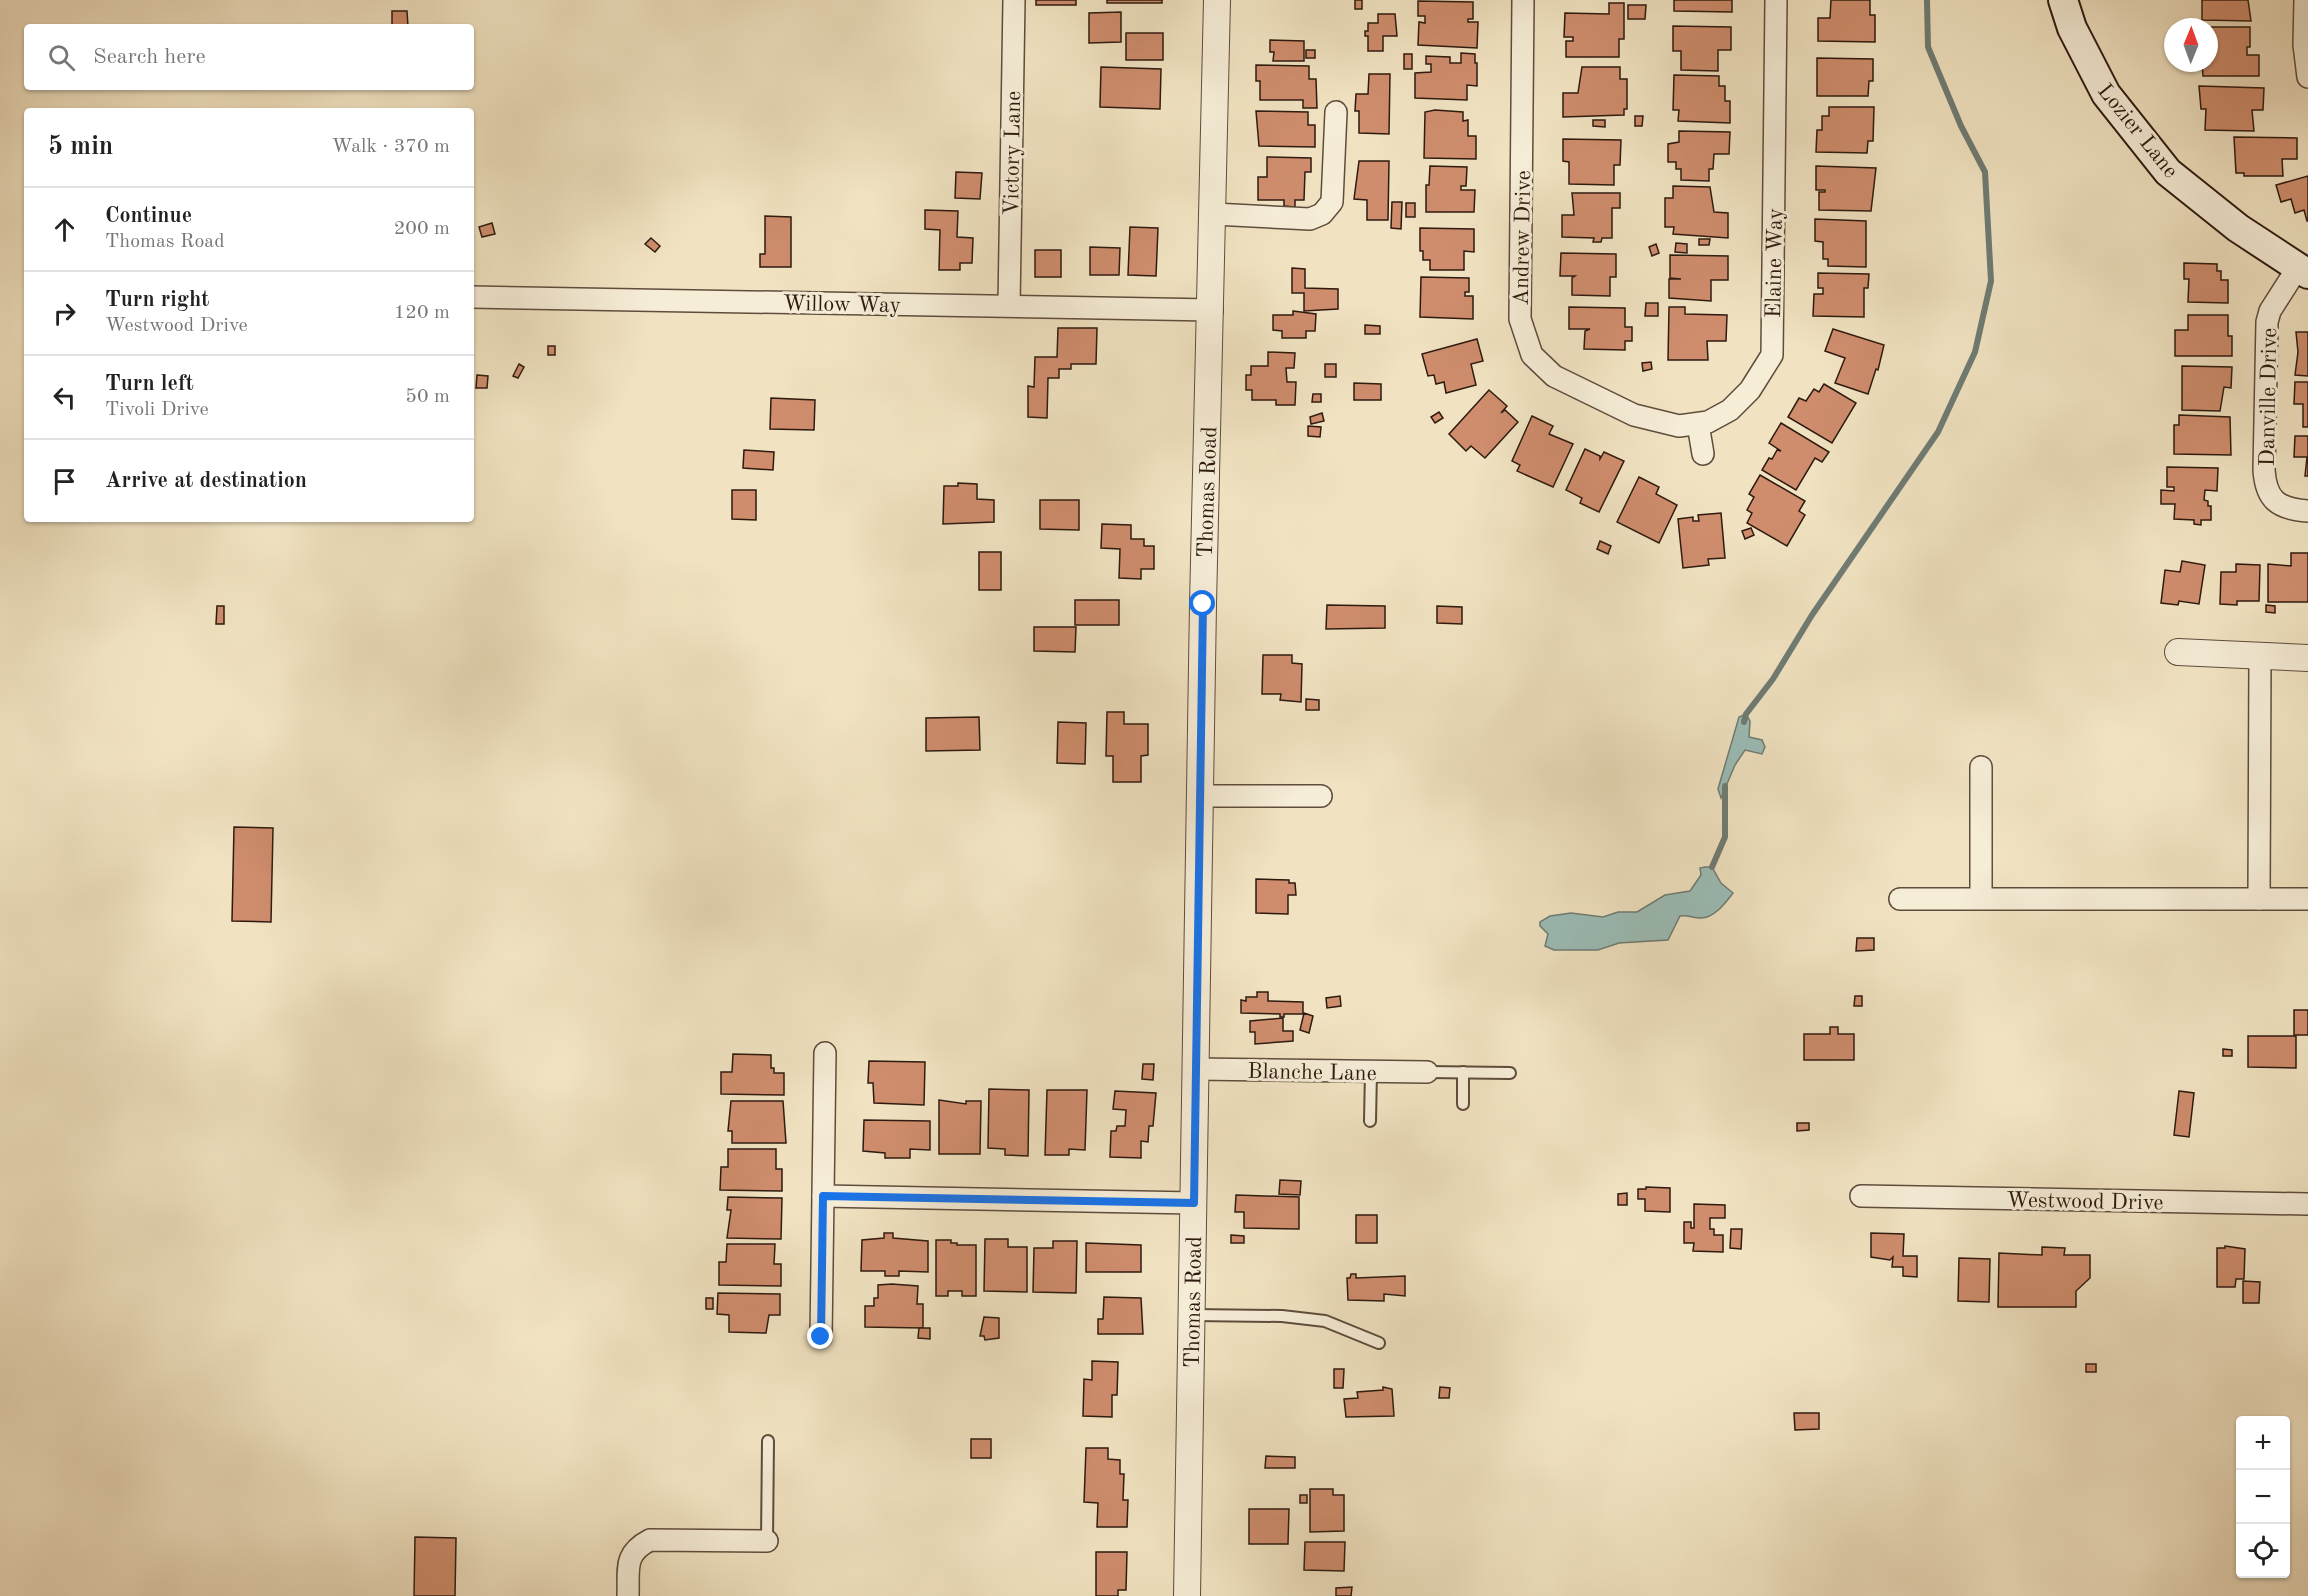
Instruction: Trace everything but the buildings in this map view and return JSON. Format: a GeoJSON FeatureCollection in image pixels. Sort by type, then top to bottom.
{"type":"FeatureCollection","features":[{"type":"Feature","properties":{"kind":"main road","name":"Lozier Lane"},"geometry":{"type":"LineString","coordinates":[[2063,0],[2072,28],[2106,94],[2169,172],[2238,228],[2303,271]]}},
{"type":"Feature","properties":{"kind":"street","name":"Victory Lane"},"geometry":{"type":"LineString","coordinates":[[1009,305],[1014,0]]}},
{"type":"Feature","properties":{"kind":"street","name":"Thomas Road"},"geometry":{"type":"LineString","coordinates":[[1187,1596],[1200,796],[1218,0]]}},
{"type":"Feature","properties":{"kind":"street","name":"Andrew Drive"},"geometry":{"type":"LineString","coordinates":[[1523,0],[1520,319],[1532,355],[1554,376],[1634,415]]}},
{"type":"Feature","properties":{"kind":"street","name":"Elaine Way"},"geometry":{"type":"LineString","coordinates":[[1634,415],[1679,426],[1708,422],[1730,410],[1750,390],[1772,355],[1776,0]]}},
{"type":"Feature","properties":{"kind":"street"},"geometry":{"type":"LineString","coordinates":[[2305,0],[2304,45],[2308,77]]}},
{"type":"Feature","properties":{"kind":"street"},"geometry":{"type":"LineString","coordinates":[[1214,214],[1310,219],[1322,214],[1332,202],[1336,112]]}},
{"type":"Feature","properties":{"kind":"street","name":"Danville Drive"},"geometry":{"type":"LineString","coordinates":[[2303,271],[2270,311],[2267,322],[2264,470],[2265,485],[2271,498],[2285,508],[2308,511]]}},
{"type":"Feature","properties":{"kind":"street","name":"Willow Way"},"geometry":{"type":"LineString","coordinates":[[474,297],[1212,310]]}},
{"type":"Feature","properties":{"kind":"street"},"geometry":{"type":"LineString","coordinates":[[1698,424],[1703,454]]}},
{"type":"Feature","properties":{"kind":"street"},"geometry":{"type":"LineString","coordinates":[[2178,652],[2308,658]]}},
{"type":"Feature","properties":{"kind":"street"},"geometry":{"type":"LineString","coordinates":[[2259,898],[2260,655]]}},
{"type":"Feature","properties":{"kind":"street"},"geometry":{"type":"LineString","coordinates":[[1981,767],[1981,898]]}},
{"type":"Feature","properties":{"kind":"street"},"geometry":{"type":"LineString","coordinates":[[1200,796],[1321,796]]}},
{"type":"Feature","properties":{"kind":"street"},"geometry":{"type":"LineString","coordinates":[[1900,899],[2308,899]]}},
{"type":"Feature","properties":{"kind":"street"},"geometry":{"type":"LineString","coordinates":[[821,1337],[825,1053]]}},
{"type":"Feature","properties":{"kind":"street","name":"Blanche Lane"},"geometry":{"type":"LineString","coordinates":[[1196,1069],[1427,1072]]}},
{"type":"Feature","properties":{"kind":"street"},"geometry":{"type":"LineString","coordinates":[[823,1196],[1194,1203]]}},
{"type":"Feature","properties":{"kind":"street","name":"Westwood Drive"},"geometry":{"type":"LineString","coordinates":[[1861,1196],[2308,1204]]}},
{"type":"Feature","properties":{"kind":"street"},"geometry":{"type":"LineString","coordinates":[[628,1596],[629,1561],[634,1548],[650,1540],[767,1541]]}},
{"type":"Feature","properties":{"kind":"lane"},"geometry":{"type":"LineString","coordinates":[[1370,1121],[1371,1071]]}},
{"type":"Feature","properties":{"kind":"lane"},"geometry":{"type":"LineString","coordinates":[[1427,1072],[1510,1073]]}},
{"type":"Feature","properties":{"kind":"lane"},"geometry":{"type":"LineString","coordinates":[[1463,1072],[1463,1104]]}},
{"type":"Feature","properties":{"kind":"lane"},"geometry":{"type":"LineString","coordinates":[[1192,1315],[1282,1316],[1325,1321],[1379,1343]]}},
{"type":"Feature","properties":{"kind":"lane"},"geometry":{"type":"LineString","coordinates":[[767,1541],[768,1441]]}},
{"type":"Feature","properties":{"kind":"water"},"geometry":{"type":"Polygon","coordinates":[[[1746,714],[1750,721],[1749,737],[1762,740],[1765,747],[1762,754],[1745,750],[1735,765],[1721,798],[1718,789],[1739,717],[1746,714]]]}},
{"type":"Feature","properties":{"kind":"water"},"geometry":{"type":"Polygon","coordinates":[[[1712,867],[1721,883],[1733,893],[1710,916],[1700,918],[1680,916],[1668,940],[1619,943],[1598,950],[1554,950],[1545,946],[1548,934],[1540,926],[1540,922],[1550,916],[1571,913],[1603,917],[1618,912],[1637,912],[1665,895],[1690,891],[1701,875],[1700,868],[1712,867]]]}},
{"type":"Feature","properties":{"kind":"waterway"},"geometry":{"type":"LineString","coordinates":[[1744,722],[1746,714],[1773,679],[1812,615],[1938,432],[1975,352],[1991,281],[1985,172],[1961,126],[1928,47],[1927,0]]}},
{"type":"Feature","properties":{"kind":"waterway"},"geometry":{"type":"LineString","coordinates":[[1712,867],[1725,837],[1725,786]]}},
{"type":"Feature","properties":{"kind":"route"},"geometry":{"type":"LineString","coordinates":[[821,1337],[823,1196],[1194,1203],[1203,604]]}}]}
